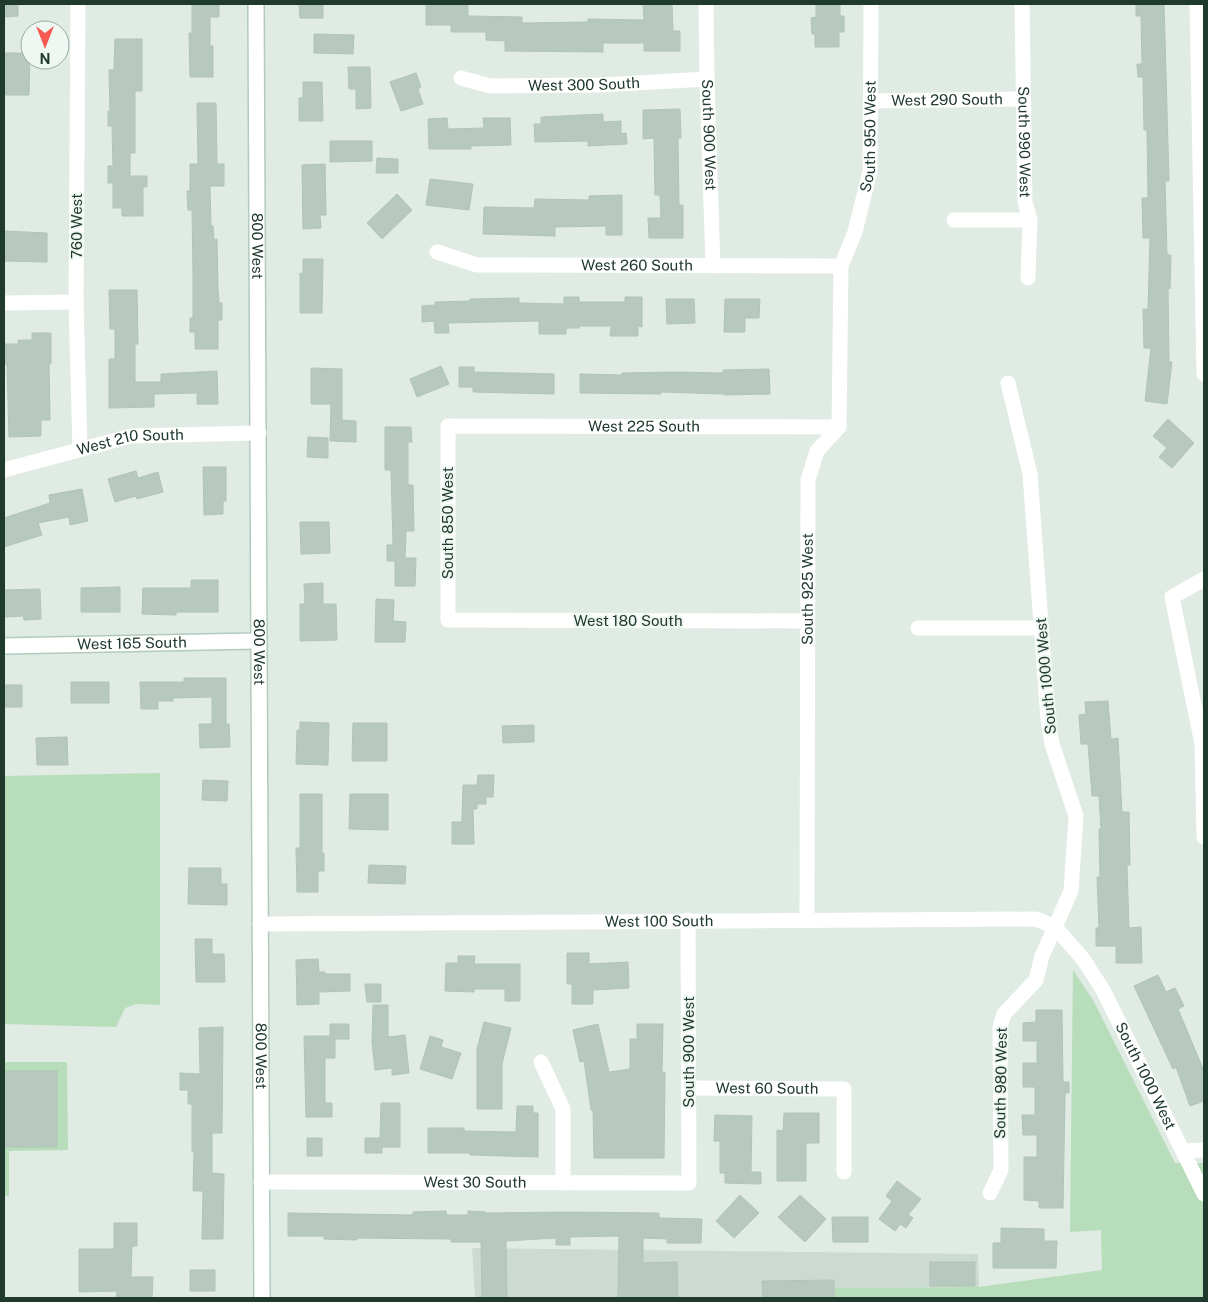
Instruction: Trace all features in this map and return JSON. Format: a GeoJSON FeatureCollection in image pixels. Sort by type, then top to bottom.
{"type":"FeatureCollection","features":[{"type":"Feature","properties":{"kind":"street","name":"760 West"},"geometry":{"type":"LineString","coordinates":[[78,4],[76,302],[80,449]]}},
{"type":"Feature","properties":{"kind":"street","name":"800 West"},"geometry":{"type":"LineString","coordinates":[[256,4],[262,1298]]}},
{"type":"Feature","properties":{"kind":"street","name":"South 900 West"},"geometry":{"type":"LineString","coordinates":[[706,4],[713,266]]}},
{"type":"Feature","properties":{"kind":"street","name":"South 950 West"},"geometry":{"type":"LineString","coordinates":[[841,266],[855,232],[870,171],[872,101],[871,4]]}},
{"type":"Feature","properties":{"kind":"street","name":"South 990 West"},"geometry":{"type":"LineString","coordinates":[[1022,4],[1025,202],[1030,220],[1028,278]]}},
{"type":"Feature","properties":{"kind":"street"},"geometry":{"type":"LineString","coordinates":[[1197,4],[1204,374]]}},
{"type":"Feature","properties":{"kind":"street","name":"West 300 South"},"geometry":{"type":"LineString","coordinates":[[461,78],[490,86],[600,85],[707,79]]}},
{"type":"Feature","properties":{"kind":"street","name":"West 290 South"},"geometry":{"type":"LineString","coordinates":[[872,101],[1023,99]]}},
{"type":"Feature","properties":{"kind":"street"},"geometry":{"type":"LineString","coordinates":[[954,220],[1030,220]]}},
{"type":"Feature","properties":{"kind":"street","name":"West 260 South"},"geometry":{"type":"LineString","coordinates":[[437,252],[477,265],[841,266]]}},
{"type":"Feature","properties":{"kind":"street"},"geometry":{"type":"LineString","coordinates":[[839,427],[841,266]]}},
{"type":"Feature","properties":{"kind":"street"},"geometry":{"type":"LineString","coordinates":[[4,303],[76,302]]}},
{"type":"Feature","properties":{"kind":"street","name":"South 1000 West"},"geometry":{"type":"LineString","coordinates":[[1008,383],[1030,474],[1048,720],[1052,744],[1076,816],[1071,891],[1055,927],[1083,959],[1103,990],[1204,1194]]}},
{"type":"Feature","properties":{"kind":"street","name":"West 225 South"},"geometry":{"type":"LineString","coordinates":[[448,426],[839,427]]}},
{"type":"Feature","properties":{"kind":"street","name":"South 850 West"},"geometry":{"type":"LineString","coordinates":[[448,426],[448,620]]}},
{"type":"Feature","properties":{"kind":"street","name":"South 925 West"},"geometry":{"type":"LineString","coordinates":[[807,920],[808,480],[817,451],[839,427]]}},
{"type":"Feature","properties":{"kind":"street","name":"West 210 South"},"geometry":{"type":"LineString","coordinates":[[4,470],[131,436],[259,433]]}},
{"type":"Feature","properties":{"kind":"street"},"geometry":{"type":"LineString","coordinates":[[1204,579],[1172,597],[1202,744],[1204,837]]}},
{"type":"Feature","properties":{"kind":"street","name":"West 180 South"},"geometry":{"type":"LineString","coordinates":[[448,620],[807,621]]}},
{"type":"Feature","properties":{"kind":"street"},"geometry":{"type":"LineString","coordinates":[[918,628],[1042,628]]}},
{"type":"Feature","properties":{"kind":"street","name":"West 165 South"},"geometry":{"type":"LineString","coordinates":[[4,646],[259,642]]}},
{"type":"Feature","properties":{"kind":"street","name":"West 100 South"},"geometry":{"type":"LineString","coordinates":[[260,924],[1036,919],[1055,927]]}},
{"type":"Feature","properties":{"kind":"street","name":"South 900 West"},"geometry":{"type":"LineString","coordinates":[[688,920],[689,1183]]}},
{"type":"Feature","properties":{"kind":"street","name":"South 980 West"},"geometry":{"type":"LineString","coordinates":[[990,1193],[1001,1170],[1000,1027],[1004,1014],[1036,980],[1042,956],[1055,927]]}},
{"type":"Feature","properties":{"kind":"street"},"geometry":{"type":"LineString","coordinates":[[541,1062],[563,1109],[563,1183]]}},
{"type":"Feature","properties":{"kind":"street","name":"West 60 South"},"geometry":{"type":"LineString","coordinates":[[689,1088],[844,1089],[844,1172]]}},
{"type":"Feature","properties":{"kind":"street"},"geometry":{"type":"LineString","coordinates":[[1184,1151],[1204,1150]]}},
{"type":"Feature","properties":{"kind":"street","name":"West 30 South"},"geometry":{"type":"LineString","coordinates":[[261,1182],[689,1183]]}},
{"type":"Feature","properties":{"kind":"shaded area"},"geometry":{"type":"Polygon","coordinates":[[[472,1248],[978,1254],[979,1287],[836,1288],[835,1298],[475,1298],[472,1248]]]}},
{"type":"Feature","properties":{"kind":"green space"},"geometry":{"type":"Polygon","coordinates":[[[160,773],[160,1005],[136,1004],[125,1008],[116,1027],[4,1024],[4,776],[160,773]]]}},
{"type":"Feature","properties":{"kind":"green space"},"geometry":{"type":"Polygon","coordinates":[[[1073,970],[1093,1000],[1175,1163],[1204,1163],[1204,1298],[835,1298],[835,1288],[979,1287],[1102,1270],[1101,1230],[1070,1232],[1073,970]]]}},
{"type":"Feature","properties":{"kind":"green space"},"geometry":{"type":"Polygon","coordinates":[[[4,1033],[5,1062],[67,1062],[68,1150],[9,1151],[9,1196],[4,1196],[4,1033]]]}},
{"type":"Feature","properties":{"kind":"building"},"geometry":{"type":"Polygon","coordinates":[[[4,4],[18,4],[18,16],[4,17],[4,4]]]}},
{"type":"Feature","properties":{"kind":"building"},"geometry":{"type":"Polygon","coordinates":[[[192,4],[219,4],[219,17],[210,17],[210,46],[213,46],[213,77],[190,77],[189,33],[192,33],[192,4]]]}},
{"type":"Feature","properties":{"kind":"building"},"geometry":{"type":"Polygon","coordinates":[[[299,4],[323,4],[323,18],[300,18],[299,4]]]}},
{"type":"Feature","properties":{"kind":"building"},"geometry":{"type":"Polygon","coordinates":[[[426,4],[468,4],[468,16],[522,17],[522,23],[588,22],[588,19],[644,20],[643,4],[672,4],[673,31],[680,31],[680,51],[644,51],[644,43],[603,43],[603,52],[505,51],[505,41],[486,40],[486,32],[451,32],[451,25],[426,25],[426,4]]]}},
{"type":"Feature","properties":{"kind":"building"},"geometry":{"type":"Polygon","coordinates":[[[816,4],[840,4],[840,16],[844,16],[844,32],[839,32],[839,47],[815,47],[815,34],[812,34],[811,18],[816,17],[816,4]]]}},
{"type":"Feature","properties":{"kind":"building"},"geometry":{"type":"Polygon","coordinates":[[[1136,4],[1164,4],[1169,181],[1165,181],[1167,255],[1171,255],[1170,289],[1168,288],[1169,362],[1172,362],[1167,404],[1145,401],[1151,348],[1144,348],[1143,309],[1148,309],[1150,238],[1143,238],[1142,198],[1148,198],[1147,130],[1144,130],[1143,77],[1138,77],[1137,64],[1142,64],[1141,16],[1136,16],[1136,4]]]}},
{"type":"Feature","properties":{"kind":"building"},"geometry":{"type":"Polygon","coordinates":[[[314,34],[354,35],[353,54],[314,53],[314,34]]]}},
{"type":"Feature","properties":{"kind":"building"},"geometry":{"type":"Polygon","coordinates":[[[115,39],[142,39],[142,91],[135,91],[135,153],[130,153],[130,176],[147,176],[147,187],[143,187],[143,216],[122,216],[122,208],[113,208],[113,183],[108,183],[108,166],[113,166],[112,126],[108,126],[108,111],[110,111],[109,70],[114,70],[115,39]]]}},
{"type":"Feature","properties":{"kind":"building"},"geometry":{"type":"Polygon","coordinates":[[[4,53],[20,53],[20,70],[30,70],[29,95],[4,95],[4,53]]]}},
{"type":"Feature","properties":{"kind":"building"},"geometry":{"type":"Polygon","coordinates":[[[348,67],[370,67],[371,108],[356,109],[356,89],[349,89],[348,67]]]}},
{"type":"Feature","properties":{"kind":"building"},"geometry":{"type":"Polygon","coordinates":[[[416,73],[421,87],[418,89],[423,104],[401,111],[390,82],[416,73]]]}},
{"type":"Feature","properties":{"kind":"building"},"geometry":{"type":"Polygon","coordinates":[[[303,82],[322,82],[323,121],[299,121],[299,98],[303,98],[303,82]]]}},
{"type":"Feature","properties":{"kind":"building"},"geometry":{"type":"Polygon","coordinates":[[[197,103],[216,103],[217,164],[224,164],[224,186],[210,186],[211,226],[213,226],[214,240],[217,239],[219,303],[222,303],[222,320],[218,320],[218,349],[195,349],[195,332],[190,332],[190,318],[193,318],[192,210],[188,210],[187,191],[190,191],[190,164],[198,164],[197,103]]]}},
{"type":"Feature","properties":{"kind":"building"},"geometry":{"type":"Polygon","coordinates":[[[680,109],[681,138],[678,138],[679,205],[683,205],[683,238],[649,238],[648,218],[661,218],[660,195],[655,195],[654,138],[643,139],[643,110],[680,109]]]}},
{"type":"Feature","properties":{"kind":"building"},"geometry":{"type":"Polygon","coordinates":[[[603,114],[603,122],[621,121],[621,134],[626,133],[627,144],[588,146],[588,141],[535,142],[534,124],[541,124],[541,117],[603,114]]]}},
{"type":"Feature","properties":{"kind":"building"},"geometry":{"type":"Polygon","coordinates":[[[447,118],[448,129],[484,128],[483,118],[510,118],[511,145],[471,146],[471,149],[429,149],[428,119],[447,118]]]}},
{"type":"Feature","properties":{"kind":"building"},"geometry":{"type":"Polygon","coordinates":[[[330,141],[372,141],[372,161],[330,162],[330,141]]]}},
{"type":"Feature","properties":{"kind":"building"},"geometry":{"type":"Polygon","coordinates":[[[377,158],[398,159],[398,173],[376,173],[377,158]]]}},
{"type":"Feature","properties":{"kind":"building"},"geometry":{"type":"Polygon","coordinates":[[[325,164],[326,215],[320,215],[321,228],[303,229],[302,165],[325,164]]]}},
{"type":"Feature","properties":{"kind":"building"},"geometry":{"type":"Polygon","coordinates":[[[430,179],[473,184],[469,210],[426,205],[430,179]]]}},
{"type":"Feature","properties":{"kind":"building"},"geometry":{"type":"Polygon","coordinates":[[[397,194],[412,210],[382,239],[367,223],[397,194]]]}},
{"type":"Feature","properties":{"kind":"building"},"geometry":{"type":"Polygon","coordinates":[[[622,195],[622,235],[606,235],[606,226],[555,227],[555,236],[483,234],[484,207],[534,208],[535,199],[589,200],[589,196],[622,195]]]}},
{"type":"Feature","properties":{"kind":"building"},"geometry":{"type":"Polygon","coordinates":[[[4,231],[47,233],[47,262],[4,261],[4,231]]]}},
{"type":"Feature","properties":{"kind":"building"},"geometry":{"type":"Polygon","coordinates":[[[303,259],[323,259],[322,313],[300,313],[300,273],[303,274],[303,259]]]}},
{"type":"Feature","properties":{"kind":"building"},"geometry":{"type":"Polygon","coordinates":[[[109,290],[137,290],[138,344],[135,344],[135,382],[161,382],[161,374],[217,371],[218,404],[197,404],[197,393],[154,394],[154,407],[109,408],[109,359],[115,359],[115,329],[110,329],[109,290]]]}},
{"type":"Feature","properties":{"kind":"building"},"geometry":{"type":"Polygon","coordinates":[[[564,297],[579,297],[579,302],[625,302],[625,297],[642,297],[642,327],[638,326],[638,336],[610,336],[611,326],[579,326],[579,328],[566,328],[566,334],[539,334],[539,321],[448,323],[449,333],[435,333],[434,321],[422,322],[422,306],[435,305],[435,302],[519,298],[519,303],[564,304],[564,297]]]}},
{"type":"Feature","properties":{"kind":"building"},"geometry":{"type":"Polygon","coordinates":[[[666,299],[694,299],[695,323],[667,324],[666,299]]]}},
{"type":"Feature","properties":{"kind":"building"},"geometry":{"type":"Polygon","coordinates":[[[725,299],[760,299],[759,318],[745,318],[745,332],[724,332],[725,299]]]}},
{"type":"Feature","properties":{"kind":"building"},"geometry":{"type":"Polygon","coordinates":[[[32,333],[51,333],[51,364],[49,364],[50,420],[41,420],[41,436],[9,437],[5,344],[18,344],[18,340],[32,340],[32,333]]]}},
{"type":"Feature","properties":{"kind":"building"},"geometry":{"type":"Polygon","coordinates":[[[441,366],[449,384],[417,397],[410,379],[441,366]]]}},
{"type":"Feature","properties":{"kind":"building"},"geometry":{"type":"Polygon","coordinates":[[[459,367],[474,367],[474,372],[554,374],[554,394],[473,392],[473,387],[459,387],[459,367]]]}},
{"type":"Feature","properties":{"kind":"building"},"geometry":{"type":"Polygon","coordinates":[[[311,368],[342,369],[342,420],[356,421],[356,442],[330,441],[331,404],[311,404],[311,368]]]}},
{"type":"Feature","properties":{"kind":"building"},"geometry":{"type":"Polygon","coordinates":[[[769,369],[770,394],[580,393],[580,374],[723,373],[723,370],[769,369]]]}},
{"type":"Feature","properties":{"kind":"building"},"geometry":{"type":"Polygon","coordinates":[[[1168,419],[1194,443],[1172,468],[1159,457],[1167,448],[1153,436],[1168,419]]]}},
{"type":"Feature","properties":{"kind":"building"},"geometry":{"type":"Polygon","coordinates":[[[385,427],[411,427],[412,442],[408,442],[408,485],[413,485],[414,531],[406,531],[405,558],[416,558],[415,586],[395,586],[395,561],[387,561],[387,545],[393,545],[391,470],[385,470],[385,427]]]}},
{"type":"Feature","properties":{"kind":"building"},"geometry":{"type":"Polygon","coordinates":[[[308,437],[328,438],[328,458],[307,457],[308,437]]]}},
{"type":"Feature","properties":{"kind":"building"},"geometry":{"type":"Polygon","coordinates":[[[203,467],[226,467],[226,501],[223,501],[223,514],[204,515],[203,467]]]}},
{"type":"Feature","properties":{"kind":"building"},"geometry":{"type":"Polygon","coordinates":[[[136,471],[138,478],[158,472],[163,492],[137,499],[136,496],[115,502],[108,479],[136,471]]]}},
{"type":"Feature","properties":{"kind":"building"},"geometry":{"type":"Polygon","coordinates":[[[82,489],[88,521],[70,525],[69,517],[38,523],[42,535],[4,547],[4,518],[50,503],[49,495],[82,489]]]}},
{"type":"Feature","properties":{"kind":"building"},"geometry":{"type":"Polygon","coordinates":[[[300,522],[329,522],[330,553],[301,554],[300,522]]]}},
{"type":"Feature","properties":{"kind":"building"},"geometry":{"type":"Polygon","coordinates":[[[191,580],[218,580],[218,612],[176,612],[176,615],[142,614],[143,588],[191,588],[191,580]]]}},
{"type":"Feature","properties":{"kind":"building"},"geometry":{"type":"Polygon","coordinates":[[[323,583],[323,604],[336,604],[337,640],[300,641],[300,604],[305,604],[304,584],[323,583]]]}},
{"type":"Feature","properties":{"kind":"building"},"geometry":{"type":"Polygon","coordinates":[[[120,587],[120,612],[81,612],[81,588],[120,587]]]}},
{"type":"Feature","properties":{"kind":"building"},"geometry":{"type":"Polygon","coordinates":[[[40,589],[41,619],[24,620],[23,616],[4,617],[4,590],[40,589]]]}},
{"type":"Feature","properties":{"kind":"building"},"geometry":{"type":"Polygon","coordinates":[[[376,599],[394,600],[393,621],[406,622],[405,642],[375,642],[376,599]]]}},
{"type":"Feature","properties":{"kind":"building"},"geometry":{"type":"Polygon","coordinates":[[[184,678],[226,678],[226,724],[229,724],[230,747],[200,748],[199,724],[212,724],[212,697],[173,698],[173,701],[158,701],[158,709],[141,709],[140,682],[184,682],[184,678]]]}},
{"type":"Feature","properties":{"kind":"building"},"geometry":{"type":"Polygon","coordinates":[[[71,682],[109,682],[109,703],[71,703],[71,682]]]}},
{"type":"Feature","properties":{"kind":"building"},"geometry":{"type":"Polygon","coordinates":[[[4,685],[22,685],[22,707],[4,707],[4,685]]]}},
{"type":"Feature","properties":{"kind":"building"},"geometry":{"type":"Polygon","coordinates":[[[1108,701],[1111,739],[1118,738],[1122,812],[1129,812],[1130,865],[1127,865],[1129,928],[1141,927],[1142,963],[1116,963],[1116,946],[1096,946],[1096,928],[1099,928],[1097,877],[1100,877],[1099,829],[1101,829],[1099,796],[1092,796],[1088,744],[1081,744],[1079,715],[1086,714],[1085,702],[1108,701]]]}},
{"type":"Feature","properties":{"kind":"building"},"geometry":{"type":"Polygon","coordinates":[[[300,722],[329,723],[328,765],[296,764],[297,730],[300,730],[300,722]]]}},
{"type":"Feature","properties":{"kind":"building"},"geometry":{"type":"Polygon","coordinates":[[[353,723],[387,723],[387,761],[352,761],[353,723]]]}},
{"type":"Feature","properties":{"kind":"building"},"geometry":{"type":"Polygon","coordinates":[[[534,725],[534,742],[503,743],[502,726],[534,725]]]}},
{"type":"Feature","properties":{"kind":"building"},"geometry":{"type":"Polygon","coordinates":[[[67,737],[68,765],[37,765],[36,738],[67,737]]]}},
{"type":"Feature","properties":{"kind":"building"},"geometry":{"type":"Polygon","coordinates":[[[478,775],[494,775],[493,797],[486,797],[486,804],[477,804],[477,809],[473,809],[474,844],[452,844],[452,822],[462,822],[463,785],[477,785],[478,775]]]}},
{"type":"Feature","properties":{"kind":"building"},"geometry":{"type":"Polygon","coordinates":[[[203,780],[228,781],[227,801],[202,800],[203,780]]]}},
{"type":"Feature","properties":{"kind":"building"},"geometry":{"type":"Polygon","coordinates":[[[300,794],[322,794],[322,853],[324,853],[324,871],[318,871],[318,892],[297,892],[296,848],[300,848],[300,794]]]}},
{"type":"Feature","properties":{"kind":"building"},"geometry":{"type":"Polygon","coordinates":[[[350,794],[388,794],[388,830],[349,829],[350,794]]]}},
{"type":"Feature","properties":{"kind":"building"},"geometry":{"type":"Polygon","coordinates":[[[369,865],[406,866],[405,884],[368,883],[369,865]]]}},
{"type":"Feature","properties":{"kind":"building"},"geometry":{"type":"Polygon","coordinates":[[[189,868],[221,868],[221,884],[227,884],[227,905],[188,904],[189,868]]]}},
{"type":"Feature","properties":{"kind":"building"},"geometry":{"type":"Polygon","coordinates":[[[195,939],[212,939],[212,954],[224,954],[225,982],[196,982],[195,939]]]}},
{"type":"Feature","properties":{"kind":"building"},"geometry":{"type":"Polygon","coordinates":[[[567,953],[589,953],[589,964],[628,962],[629,988],[593,990],[593,1004],[572,1004],[572,984],[567,984],[567,953]]]}},
{"type":"Feature","properties":{"kind":"building"},"geometry":{"type":"Polygon","coordinates":[[[458,956],[475,956],[474,964],[520,964],[520,1001],[505,1001],[505,989],[474,989],[474,992],[445,991],[446,963],[458,963],[458,956]]]}},
{"type":"Feature","properties":{"kind":"building"},"geometry":{"type":"Polygon","coordinates":[[[318,959],[319,972],[325,972],[325,974],[350,974],[350,991],[319,992],[319,1004],[297,1005],[296,960],[318,959]]]}},
{"type":"Feature","properties":{"kind":"building"},"geometry":{"type":"Polygon","coordinates":[[[1158,975],[1166,992],[1175,988],[1184,1006],[1178,1009],[1204,1071],[1204,1101],[1190,1106],[1176,1067],[1173,1069],[1134,986],[1158,975]]]}},
{"type":"Feature","properties":{"kind":"building"},"geometry":{"type":"Polygon","coordinates":[[[365,984],[381,984],[381,1002],[367,1002],[365,984]]]}},
{"type":"Feature","properties":{"kind":"building"},"geometry":{"type":"Polygon","coordinates":[[[373,1005],[388,1005],[388,1037],[405,1035],[409,1073],[392,1075],[392,1068],[375,1070],[372,1043],[373,1005]]]}},
{"type":"Feature","properties":{"kind":"building"},"geometry":{"type":"Polygon","coordinates":[[[1036,1010],[1062,1010],[1063,1082],[1069,1082],[1069,1093],[1065,1093],[1063,1208],[1039,1208],[1039,1201],[1024,1200],[1024,1157],[1037,1157],[1037,1135],[1023,1135],[1022,1115],[1035,1115],[1035,1087],[1023,1087],[1023,1063],[1037,1063],[1037,1041],[1023,1041],[1023,1023],[1036,1022],[1036,1010]]]}},
{"type":"Feature","properties":{"kind":"building"},"geometry":{"type":"Polygon","coordinates":[[[484,1022],[511,1028],[502,1064],[502,1109],[477,1109],[477,1049],[484,1022]]]}},
{"type":"Feature","properties":{"kind":"building"},"geometry":{"type":"Polygon","coordinates":[[[330,1024],[349,1024],[349,1039],[335,1039],[335,1058],[325,1058],[325,1103],[332,1103],[332,1117],[306,1117],[304,1036],[330,1036],[330,1024]]]}},
{"type":"Feature","properties":{"kind":"building"},"geometry":{"type":"Polygon","coordinates":[[[598,1024],[609,1072],[630,1069],[630,1039],[637,1039],[637,1024],[663,1024],[662,1072],[665,1072],[664,1158],[594,1158],[593,1110],[591,1110],[584,1061],[580,1062],[573,1030],[598,1024]]]}},
{"type":"Feature","properties":{"kind":"building"},"geometry":{"type":"Polygon","coordinates":[[[223,1027],[222,1133],[212,1133],[212,1173],[224,1174],[223,1239],[202,1239],[203,1191],[193,1191],[192,1104],[188,1104],[188,1090],[180,1090],[180,1073],[200,1074],[199,1028],[223,1027]]]}},
{"type":"Feature","properties":{"kind":"building"},"geometry":{"type":"Polygon","coordinates":[[[430,1036],[443,1040],[441,1047],[461,1053],[452,1079],[420,1069],[430,1036]]]}},
{"type":"Feature","properties":{"kind":"building"},"geometry":{"type":"Polygon","coordinates":[[[4,1071],[57,1071],[57,1147],[4,1147],[4,1071]]]}},
{"type":"Feature","properties":{"kind":"building"},"geometry":{"type":"Polygon","coordinates":[[[381,1103],[400,1103],[400,1147],[382,1147],[382,1153],[365,1153],[365,1138],[380,1138],[381,1103]]]}},
{"type":"Feature","properties":{"kind":"building"},"geometry":{"type":"Polygon","coordinates":[[[517,1106],[533,1106],[533,1113],[538,1113],[538,1157],[470,1155],[470,1153],[428,1153],[428,1128],[464,1128],[464,1131],[516,1132],[517,1106]]]}},
{"type":"Feature","properties":{"kind":"building"},"geometry":{"type":"Polygon","coordinates":[[[784,1113],[819,1113],[819,1143],[806,1143],[806,1181],[777,1181],[777,1130],[783,1131],[784,1113]]]}},
{"type":"Feature","properties":{"kind":"building"},"geometry":{"type":"Polygon","coordinates":[[[715,1115],[752,1116],[751,1172],[761,1172],[761,1184],[725,1183],[725,1173],[720,1173],[720,1141],[714,1141],[715,1115]]]}},
{"type":"Feature","properties":{"kind":"building"},"geometry":{"type":"Polygon","coordinates":[[[307,1138],[322,1138],[322,1156],[307,1156],[307,1138]]]}},
{"type":"Feature","properties":{"kind":"building"},"geometry":{"type":"Polygon","coordinates":[[[897,1181],[921,1199],[908,1215],[913,1218],[906,1228],[900,1224],[895,1231],[879,1219],[892,1201],[886,1196],[897,1181]]]}},
{"type":"Feature","properties":{"kind":"building"},"geometry":{"type":"Polygon","coordinates":[[[740,1195],[759,1213],[734,1238],[716,1221],[740,1195]]]}},
{"type":"Feature","properties":{"kind":"building"},"geometry":{"type":"Polygon","coordinates":[[[800,1195],[826,1219],[805,1242],[778,1217],[800,1195]]]}},
{"type":"Feature","properties":{"kind":"building"},"geometry":{"type":"Polygon","coordinates":[[[446,1211],[446,1215],[468,1215],[468,1211],[486,1213],[659,1213],[659,1218],[702,1219],[701,1243],[667,1243],[667,1239],[643,1238],[643,1263],[677,1262],[678,1298],[618,1298],[619,1236],[570,1237],[570,1245],[556,1245],[556,1238],[506,1241],[507,1298],[482,1298],[481,1242],[451,1242],[451,1239],[357,1238],[357,1240],[324,1239],[324,1236],[288,1236],[288,1213],[413,1215],[413,1212],[446,1211]]]}},
{"type":"Feature","properties":{"kind":"building"},"geometry":{"type":"Polygon","coordinates":[[[832,1217],[868,1217],[868,1242],[833,1242],[832,1217]]]}},
{"type":"Feature","properties":{"kind":"building"},"geometry":{"type":"Polygon","coordinates":[[[114,1223],[137,1223],[137,1246],[132,1246],[131,1277],[153,1277],[152,1298],[116,1298],[117,1291],[79,1292],[79,1249],[114,1249],[114,1223]]]}},
{"type":"Feature","properties":{"kind":"building"},"geometry":{"type":"Polygon","coordinates":[[[1001,1228],[1044,1229],[1044,1241],[1057,1241],[1056,1268],[993,1268],[993,1243],[1001,1243],[1001,1228]]]}},
{"type":"Feature","properties":{"kind":"building"},"geometry":{"type":"Polygon","coordinates":[[[930,1262],[975,1262],[975,1286],[930,1286],[930,1262]]]}},
{"type":"Feature","properties":{"kind":"building"},"geometry":{"type":"Polygon","coordinates":[[[190,1270],[215,1270],[215,1291],[190,1291],[190,1270]]]}},
{"type":"Feature","properties":{"kind":"building"},"geometry":{"type":"Polygon","coordinates":[[[834,1280],[834,1298],[763,1298],[762,1281],[834,1280]]]}}]}
